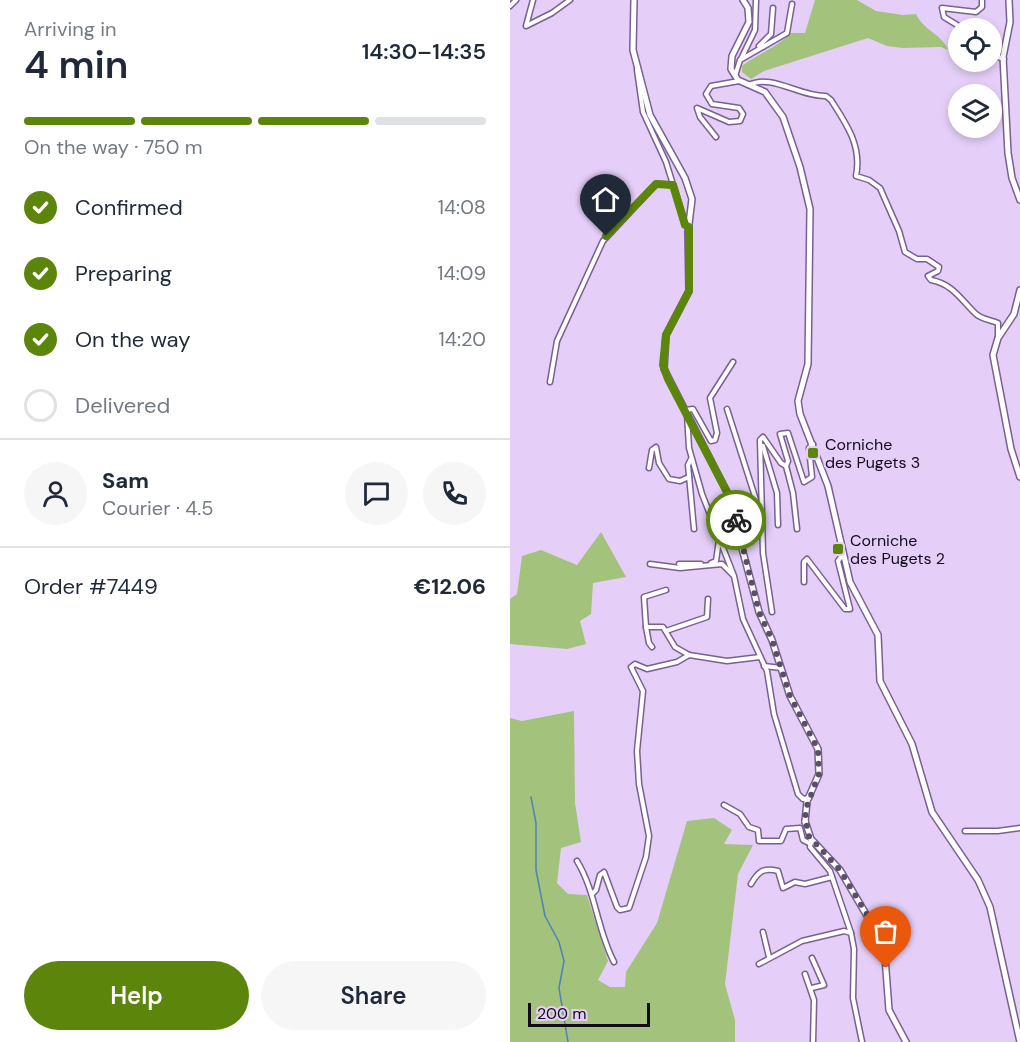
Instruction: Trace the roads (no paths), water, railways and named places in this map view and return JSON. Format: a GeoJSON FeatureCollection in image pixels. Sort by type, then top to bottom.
{"type":"FeatureCollection","features":[{"type":"Feature","properties":{"kind":"main road"},"geometry":{"type":"LineString","coordinates":[[634,0],[633,48],[653,123],[690,190],[689,291],[668,330],[663,356],[666,376],[730,501],[758,606],[790,696],[818,749],[819,769],[816,783],[806,798],[805,822],[810,841],[840,870],[876,931],[885,957],[889,1010],[906,1042]]}},
{"type":"Feature","properties":{"kind":"main road"},"geometry":{"type":"LineString","coordinates":[[743,0],[750,14],[748,28],[731,61],[737,79],[765,92],[783,117],[793,143],[811,218],[808,364],[798,401],[800,414],[828,486],[852,586],[875,628],[880,681],[912,744],[932,812],[981,886],[990,907],[1020,1042]]}},
{"type":"Feature","properties":{"kind":"main road"},"geometry":{"type":"LineString","coordinates":[[1009,0],[1010,22],[1004,59],[1008,153],[1014,186],[1020,200]]}},
{"type":"Feature","properties":{"kind":"main road"},"geometry":{"type":"LineString","coordinates":[[1020,290],[1012,318],[998,338],[993,356],[994,372],[1020,477]]}},
{"type":"Feature","properties":{"kind":"street"},"geometry":{"type":"LineString","coordinates":[[510,6],[516,0]]}},
{"type":"Feature","properties":{"kind":"street"},"geometry":{"type":"LineString","coordinates":[[533,0],[526,26],[564,6],[570,0]]}},
{"type":"Feature","properties":{"kind":"street"},"geometry":{"type":"LineString","coordinates":[[716,137],[700,117],[697,108],[729,122],[740,121],[743,114],[739,108],[734,105],[712,104],[706,94],[711,86],[737,79],[737,64],[755,30],[756,0]]}},
{"type":"Feature","properties":{"kind":"street"},"geometry":{"type":"LineString","coordinates":[[948,19],[944,16],[942,8],[976,12],[982,7],[982,0]]}},
{"type":"Feature","properties":{"kind":"street"},"geometry":{"type":"LineString","coordinates":[[741,59],[787,33],[792,4]]}},
{"type":"Feature","properties":{"kind":"street"},"geometry":{"type":"LineString","coordinates":[[756,49],[771,34],[773,8]]}},
{"type":"Feature","properties":{"kind":"street"},"geometry":{"type":"LineString","coordinates":[[639,68],[636,73],[643,112],[666,162],[685,225],[689,227]]}},
{"type":"Feature","properties":{"kind":"street"},"geometry":{"type":"LineString","coordinates":[[749,85],[767,81],[812,96],[826,96],[831,100],[857,147],[859,160],[856,176],[869,180],[880,188],[899,231],[905,252],[911,257],[935,263],[939,267],[938,271],[928,276],[931,280],[940,282],[962,295],[978,316],[998,323],[998,338]]}},
{"type":"Feature","properties":{"kind":"street"},"geometry":{"type":"LineString","coordinates":[[550,382],[557,341],[603,241],[656,184],[673,185]]}},
{"type":"Feature","properties":{"kind":"street"},"geometry":{"type":"LineString","coordinates":[[733,362],[710,398],[717,439],[711,441],[707,437],[692,408],[686,412],[685,420],[705,506],[734,576],[743,619],[764,666],[783,750],[798,794],[806,798]]}},
{"type":"Feature","properties":{"kind":"street"},"geometry":{"type":"LineString","coordinates":[[727,409],[757,502],[761,506]]}},
{"type":"Feature","properties":{"kind":"street"},"geometry":{"type":"LineString","coordinates":[[786,466],[788,461],[780,434],[788,433],[793,442],[804,482],[812,477],[809,448],[813,444]]}},
{"type":"Feature","properties":{"kind":"street"},"geometry":{"type":"LineString","coordinates":[[772,612],[764,563],[761,506],[760,443],[763,437],[786,466],[793,493],[797,529]]}},
{"type":"Feature","properties":{"kind":"street"},"geometry":{"type":"LineString","coordinates":[[760,443],[767,456],[777,493],[778,525]]}},
{"type":"Feature","properties":{"kind":"street"},"geometry":{"type":"LineString","coordinates":[[650,468],[652,450],[656,447],[658,463],[669,479],[680,481],[689,477]]}},
{"type":"Feature","properties":{"kind":"street"},"geometry":{"type":"LineString","coordinates":[[692,458],[688,465],[694,529]]}},
{"type":"Feature","properties":{"kind":"street"},"geometry":{"type":"LineString","coordinates":[[679,564],[714,562],[720,540]]}},
{"type":"Feature","properties":{"kind":"street"},"geometry":{"type":"LineString","coordinates":[[804,582],[804,562],[807,559],[845,609],[850,609],[838,561],[843,555]]}},
{"type":"Feature","properties":{"kind":"street"},"geometry":{"type":"LineString","coordinates":[[650,564],[680,568],[722,564],[734,576]]}},
{"type":"Feature","properties":{"kind":"street"},"geometry":{"type":"LineString","coordinates":[[652,647],[646,627],[644,597],[666,590]]}},
{"type":"Feature","properties":{"kind":"street"},"geometry":{"type":"LineString","coordinates":[[666,631],[704,619],[708,614],[708,599]]}},
{"type":"Feature","properties":{"kind":"street"},"geometry":{"type":"LineString","coordinates":[[646,627],[663,627],[675,647],[689,655],[727,661],[760,657]]}},
{"type":"Feature","properties":{"kind":"street"},"geometry":{"type":"LineString","coordinates":[[592,894],[596,890],[600,875],[604,872],[616,907],[620,910],[629,908],[648,846],[637,751],[644,699],[643,691],[631,667],[634,664],[647,669],[670,664],[689,655]]}},
{"type":"Feature","properties":{"kind":"street"},"geometry":{"type":"LineString","coordinates":[[764,666],[781,668]]}},
{"type":"Feature","properties":{"kind":"street"},"geometry":{"type":"LineString","coordinates":[[724,805],[740,814],[749,827],[758,830],[757,838],[760,842],[781,841],[786,829],[800,828],[803,840],[810,841],[832,877],[851,933],[854,949],[853,998],[862,1042]]}},
{"type":"Feature","properties":{"kind":"street"},"geometry":{"type":"LineString","coordinates":[[965,831],[1020,828]]}},
{"type":"Feature","properties":{"kind":"street"},"geometry":{"type":"LineString","coordinates":[[577,861],[592,894],[600,933],[614,962]]}},
{"type":"Feature","properties":{"kind":"street"},"geometry":{"type":"LineString","coordinates":[[751,884],[759,871],[763,870],[778,871],[783,888],[795,882],[805,884],[832,877]]}},
{"type":"Feature","properties":{"kind":"street"},"geometry":{"type":"LineString","coordinates":[[759,964],[801,941],[844,931],[851,933]]}},
{"type":"Feature","properties":{"kind":"street"},"geometry":{"type":"LineString","coordinates":[[763,932],[769,957]]}},
{"type":"Feature","properties":{"kind":"street"},"geometry":{"type":"LineString","coordinates":[[812,958],[824,985],[812,988]]}},
{"type":"Feature","properties":{"kind":"street"},"geometry":{"type":"LineString","coordinates":[[805,974],[812,988],[813,1042]]}},
{"type":"Feature","properties":{"kind":"waterway"},"geometry":{"type":"LineString","coordinates":[[531,797],[536,823],[536,870],[545,916],[559,942],[564,961],[559,988],[568,1042]]}},
{"type":"Feature","properties":{"kind":"place","name":"Corniche des Pugets 3"},"geometry":{"type":"Point","coordinates":[813,453]}},
{"type":"Feature","properties":{"kind":"place","name":"Corniche des Pugets 2"},"geometry":{"type":"Point","coordinates":[838,549]}}]}
